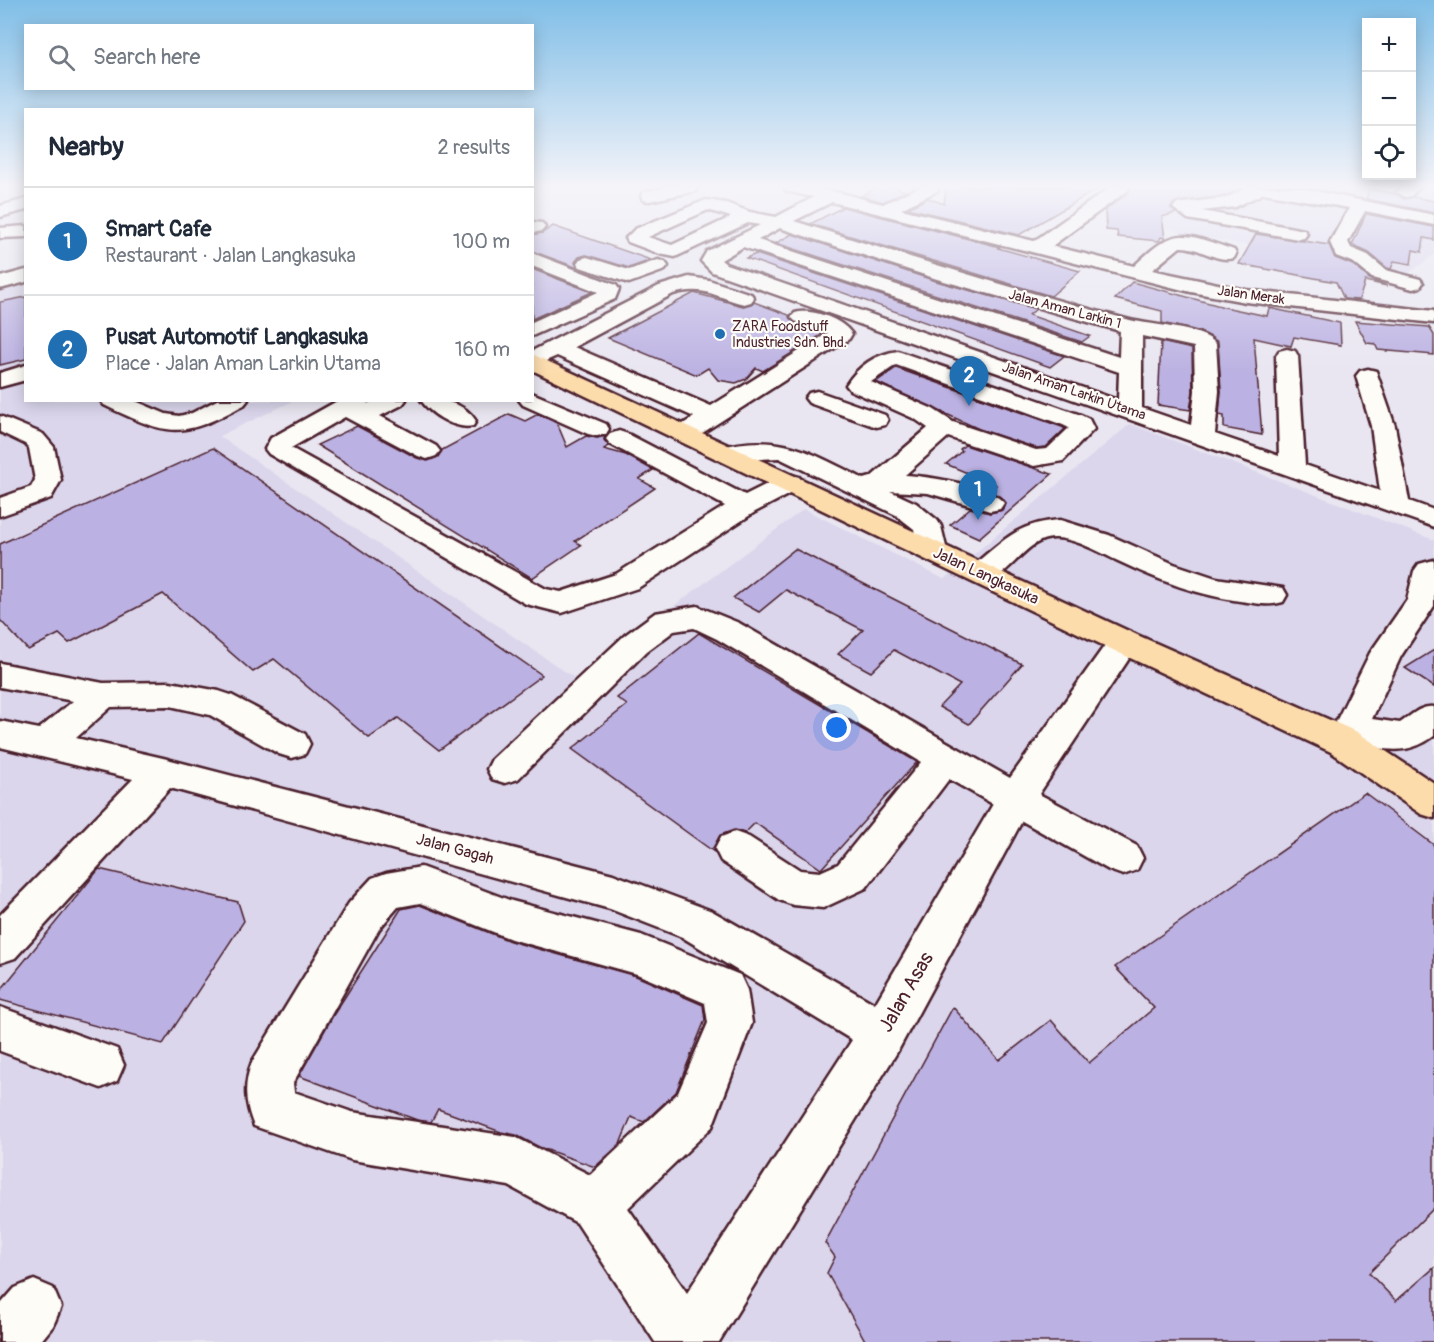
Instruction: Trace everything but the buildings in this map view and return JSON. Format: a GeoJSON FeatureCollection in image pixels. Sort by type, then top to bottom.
{"type":"FeatureCollection","features":[{"type":"Feature","properties":{"kind":"main road","name":"Jalan Langkasuka"},"geometry":{"type":"LineString","coordinates":[[540,356],[684,434],[1124,642],[1348,734],[1434,803]]}},
{"type":"Feature","properties":{"kind":"street"},"geometry":{"type":"LineString","coordinates":[[568,250],[623,276],[637,276],[658,266]]}},
{"type":"Feature","properties":{"kind":"street","name":"Jalan Aman Larkin Utama"},"geometry":{"type":"LineString","coordinates":[[725,250],[714,255],[711,261],[720,268],[1130,410],[1434,519]]}},
{"type":"Feature","properties":{"kind":"street"},"geometry":{"type":"LineString","coordinates":[[768,250],[1130,368]]}},
{"type":"Feature","properties":{"kind":"street","name":"Jalan Aman Larkin 1"},"geometry":{"type":"LineString","coordinates":[[866,250],[944,275],[1131,327],[1130,410]]}},
{"type":"Feature","properties":{"kind":"street","name":"Jalan Merak"},"geometry":{"type":"LineString","coordinates":[[1046,250],[1144,268],[1246,296],[1425,316]]}},
{"type":"Feature","properties":{"kind":"street"},"geometry":{"type":"LineString","coordinates":[[1104,250],[1144,268],[1162,250]]}},
{"type":"Feature","properties":{"kind":"street"},"geometry":{"type":"LineString","coordinates":[[1214,250],[1227,254]]}},
{"type":"Feature","properties":{"kind":"street"},"geometry":{"type":"LineString","coordinates":[[1342,250],[1361,259],[1379,274],[1419,277],[1425,316]]}},
{"type":"Feature","properties":{"kind":"street"},"geometry":{"type":"LineString","coordinates":[[534,260],[609,289],[609,295],[534,329]]}},
{"type":"Feature","properties":{"kind":"street"},"geometry":{"type":"LineString","coordinates":[[877,323],[944,275]]}},
{"type":"Feature","properties":{"kind":"street"},"geometry":{"type":"LineString","coordinates":[[0,283],[24,277]]}},
{"type":"Feature","properties":{"kind":"street"},"geometry":{"type":"LineString","coordinates":[[540,356],[666,290],[689,283],[702,284],[823,323],[834,327],[841,334],[684,434]]}},
{"type":"Feature","properties":{"kind":"street"},"geometry":{"type":"LineString","coordinates":[[1131,327],[1198,340],[1205,344],[1207,391],[1202,436]]}},
{"type":"Feature","properties":{"kind":"street"},"geometry":{"type":"LineString","coordinates":[[540,356],[713,416]]}},
{"type":"Feature","properties":{"kind":"street"},"geometry":{"type":"LineString","coordinates":[[1287,356],[1292,468]]}},
{"type":"Feature","properties":{"kind":"street"},"geometry":{"type":"LineString","coordinates":[[894,358],[906,359],[1072,420],[1080,424],[1082,429],[1054,456],[1034,458],[944,427],[924,414],[858,385],[866,374],[894,358]]}},
{"type":"Feature","properties":{"kind":"street"},"geometry":{"type":"LineString","coordinates":[[0,380],[24,373]]}},
{"type":"Feature","properties":{"kind":"street"},"geometry":{"type":"LineString","coordinates":[[1368,376],[1383,426],[1396,505]]}},
{"type":"Feature","properties":{"kind":"street"},"geometry":{"type":"LineString","coordinates":[[534,401],[608,434],[745,506]]}},
{"type":"Feature","properties":{"kind":"street"},"geometry":{"type":"LineString","coordinates":[[117,402],[165,422],[177,423],[190,422],[233,402]]}},
{"type":"Feature","properties":{"kind":"street"},"geometry":{"type":"LineString","coordinates":[[384,402],[354,408],[287,438],[280,443],[278,449],[537,597],[562,603],[627,581],[745,506],[790,483]]}},
{"type":"Feature","properties":{"kind":"street"},"geometry":{"type":"LineString","coordinates":[[436,402],[464,421]]}},
{"type":"Feature","properties":{"kind":"street"},"geometry":{"type":"LineString","coordinates":[[818,406],[872,424],[898,404]]}},
{"type":"Feature","properties":{"kind":"street"},"geometry":{"type":"LineString","coordinates":[[354,408],[427,451]]}},
{"type":"Feature","properties":{"kind":"street"},"geometry":{"type":"LineString","coordinates":[[0,423],[34,439],[41,447],[48,480],[41,492],[0,508]]}},
{"type":"Feature","properties":{"kind":"street"},"geometry":{"type":"LineString","coordinates":[[871,485],[944,427]]}},
{"type":"Feature","properties":{"kind":"street"},"geometry":{"type":"LineString","coordinates":[[726,453],[769,448],[785,451],[871,485],[927,526],[933,551]]}},
{"type":"Feature","properties":{"kind":"street"},"geometry":{"type":"LineString","coordinates":[[871,485],[957,491],[990,503]]}},
{"type":"Feature","properties":{"kind":"street"},"geometry":{"type":"LineString","coordinates":[[982,574],[1028,535],[1043,530],[1060,529],[1093,539],[1164,571],[1213,588],[1272,595]]}},
{"type":"Feature","properties":{"kind":"street"},"geometry":{"type":"LineString","coordinates":[[1430,718],[1417,732],[1400,738],[1348,734],[1386,653],[1422,601],[1429,571],[1434,570]]}},
{"type":"Feature","properties":{"kind":"street"},"geometry":{"type":"LineString","coordinates":[[505,769],[636,643],[666,621],[697,617],[728,631],[1015,800],[1123,858]]}},
{"type":"Feature","properties":{"kind":"street","name":"Jalan Asas"},"geometry":{"type":"LineString","coordinates":[[688,1342],[883,1033],[1015,800],[1124,642]]}},
{"type":"Feature","properties":{"kind":"street"},"geometry":{"type":"LineString","coordinates":[[0,675],[103,695],[171,694],[219,704],[292,744]]}},
{"type":"Feature","properties":{"kind":"street"},"geometry":{"type":"LineString","coordinates":[[45,744],[103,695]]}},
{"type":"Feature","properties":{"kind":"street","name":"Jalan Gagah"},"geometry":{"type":"LineString","coordinates":[[0,734],[163,772],[613,892],[697,924],[883,1033]]}},
{"type":"Feature","properties":{"kind":"street"},"geometry":{"type":"LineString","coordinates":[[735,849],[793,887],[823,890],[852,876],[945,757]]}},
{"type":"Feature","properties":{"kind":"street"},"geometry":{"type":"LineString","coordinates":[[0,944],[163,772]]}},
{"type":"Feature","properties":{"kind":"street"},"geometry":{"type":"LineString","coordinates":[[595,1204],[695,1110],[730,1023],[724,990],[641,955],[511,920],[421,885],[386,891],[364,916],[269,1079],[271,1109],[352,1136],[515,1162],[595,1204],[688,1342]]}},
{"type":"Feature","properties":{"kind":"street"},"geometry":{"type":"LineString","coordinates":[[0,1029],[101,1065]]}},
{"type":"Feature","properties":{"kind":"shaded area"},"geometry":{"type":"Polygon","coordinates":[[[1269,250],[1434,250],[1434,255],[1405,276],[1269,250]]]}},
{"type":"Feature","properties":{"kind":"shaded area"},"geometry":{"type":"Polygon","coordinates":[[[24,275],[24,402],[291,402],[219,436],[576,679],[804,509],[944,579],[1130,424],[1434,540],[1434,1342],[0,1342],[0,282],[24,275]]]}},
{"type":"Feature","properties":{"kind":"place","name":"ZARA Foodstuff Industries Sdn. Bhd."},"geometry":{"type":"Point","coordinates":[720,334]}},
{"type":"Feature","properties":{"kind":"place","name":"Pusat Automotif Langkasuka"},"geometry":{"type":"Point","coordinates":[969,406]}},
{"type":"Feature","properties":{"kind":"place","name":"Smart Cafe"},"geometry":{"type":"Point","coordinates":[978,520]}}]}
